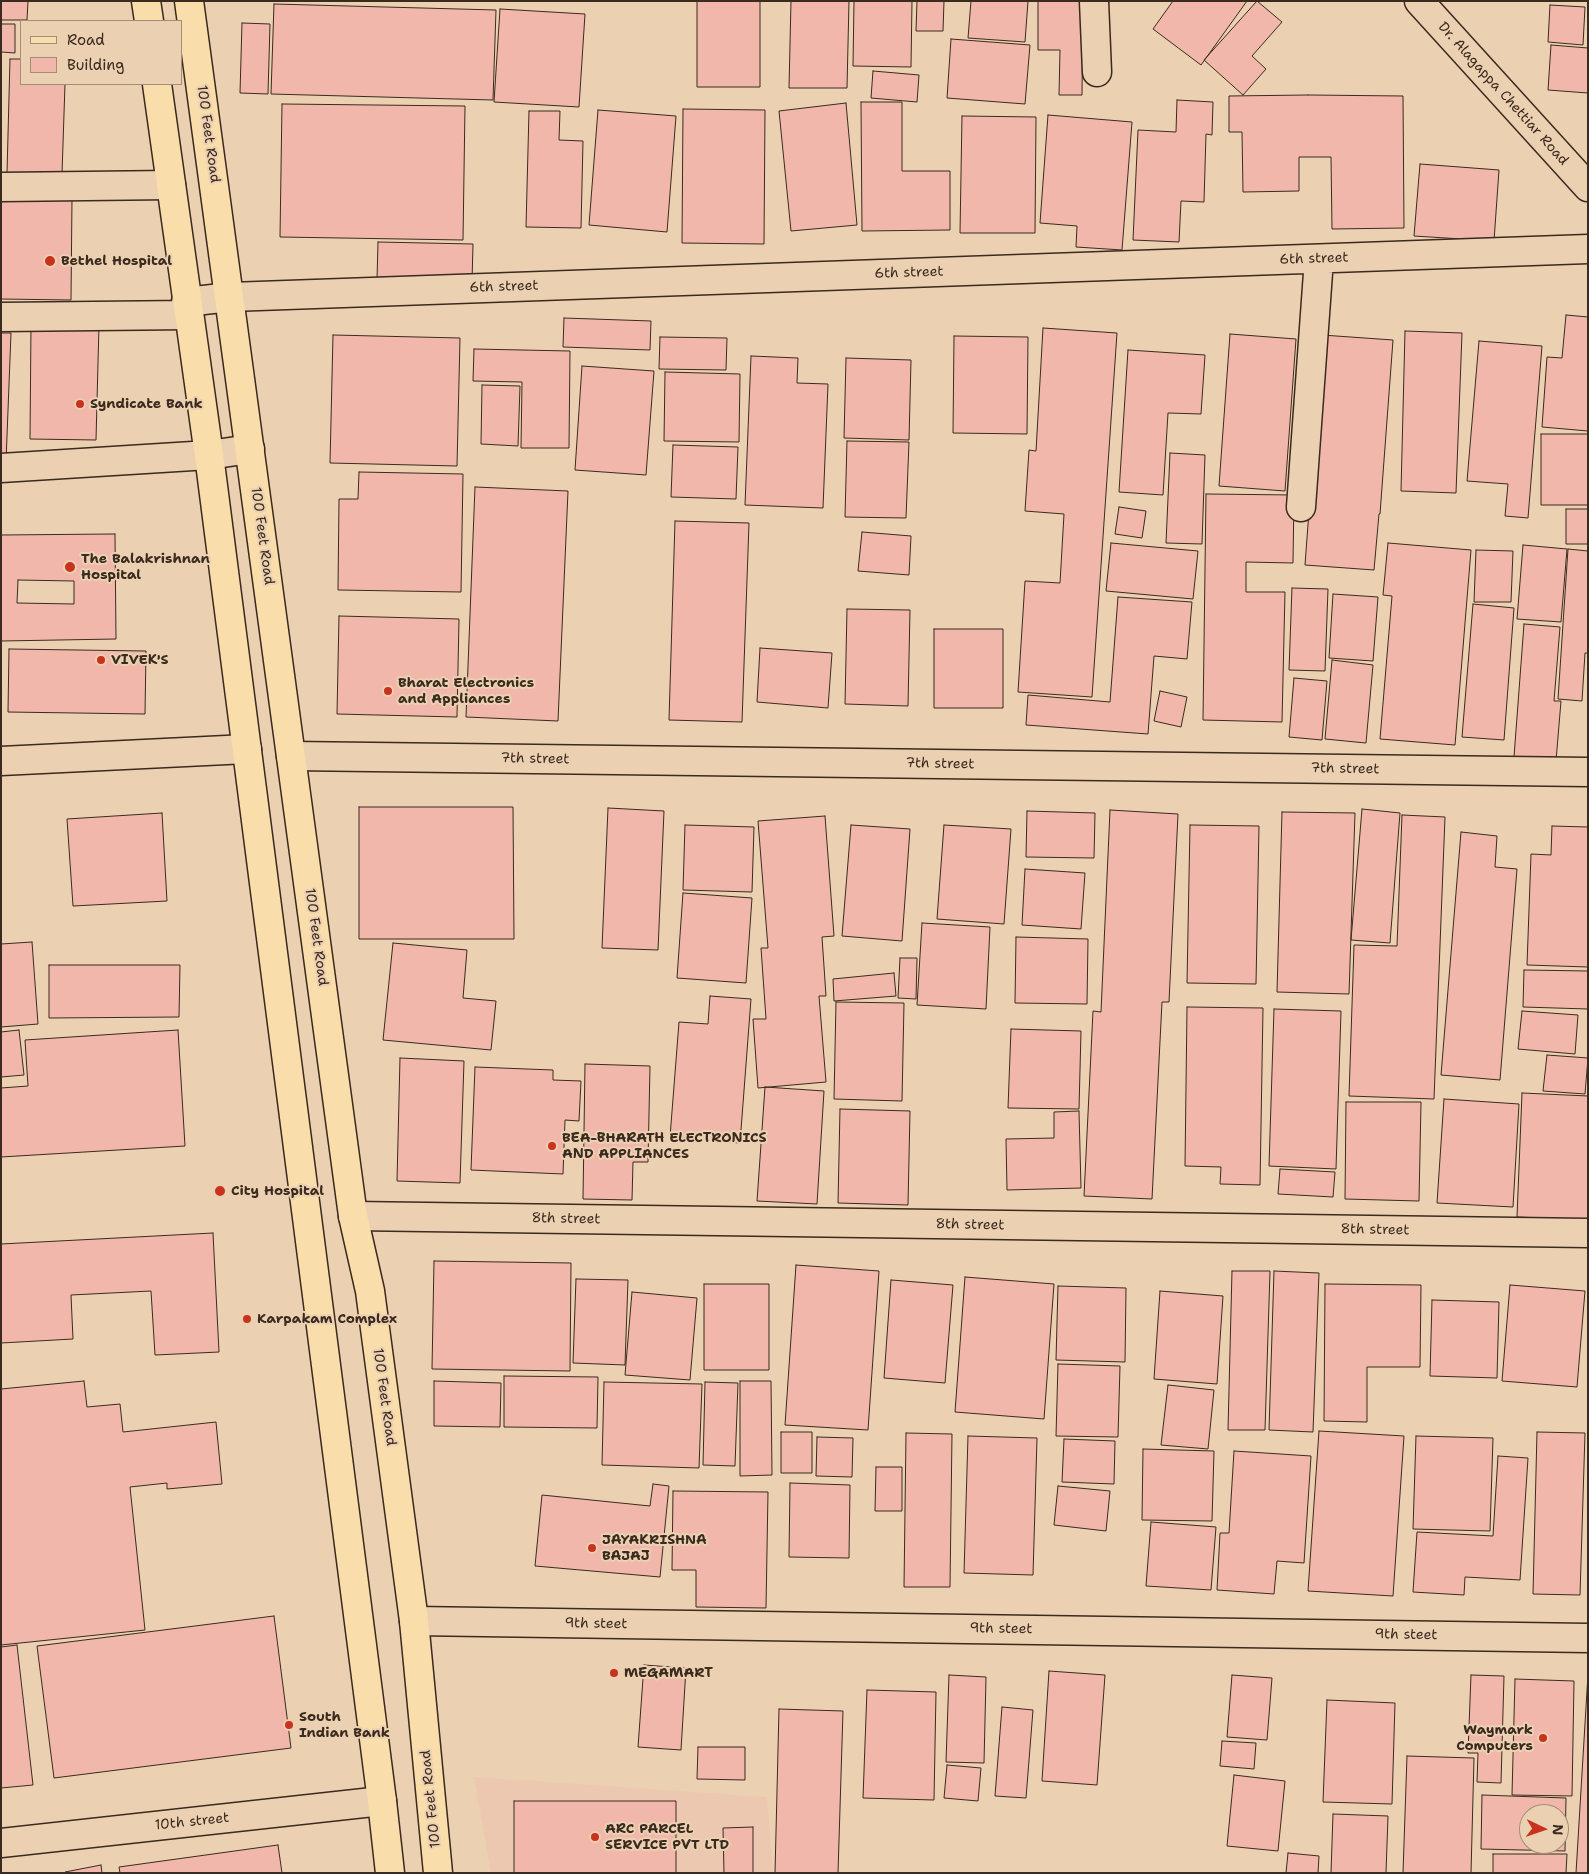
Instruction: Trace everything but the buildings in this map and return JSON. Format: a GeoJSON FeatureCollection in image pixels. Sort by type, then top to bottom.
{"type":"FeatureCollection","features":[{"type":"Feature","properties":{"kind":"main road"},"geometry":{"type":"LineString","coordinates":[[146,1],[149,20]]}},
{"type":"Feature","properties":{"kind":"main road","name":"100 Feet Road"},"geometry":{"type":"LineString","coordinates":[[190,1],[353,1216],[370,1291],[414,1621],[438,1873]]}},
{"type":"Feature","properties":{"kind":"main road"},"geometry":{"type":"LineString","coordinates":[[158,85],[187,308],[209,455],[390,1873]]}},
{"type":"Feature","properties":{"kind":"street"},"geometry":{"type":"LineString","coordinates":[[1094,1],[1097,72]]}},
{"type":"Feature","properties":{"kind":"street","name":"Dr. Alagappa Chettiar Road"},"geometry":{"type":"LineString","coordinates":[[1419,1],[1588,187]]}},
{"type":"Feature","properties":{"kind":"street"},"geometry":{"type":"LineString","coordinates":[[1,187],[171,185]]}},
{"type":"Feature","properties":{"kind":"street","name":"6th street"},"geometry":{"type":"LineString","coordinates":[[1,317],[187,308],[230,297],[1588,249]]}},
{"type":"Feature","properties":{"kind":"street"},"geometry":{"type":"LineString","coordinates":[[1301,507],[1319,259]]}},
{"type":"Feature","properties":{"kind":"street"},"geometry":{"type":"LineString","coordinates":[[1,468],[209,455],[250,449]]}},
{"type":"Feature","properties":{"kind":"street"},"geometry":{"type":"LineString","coordinates":[[1,761],[247,749]]}},
{"type":"Feature","properties":{"kind":"street","name":"7th street"},"geometry":{"type":"LineString","coordinates":[[292,756],[1588,772]]}},
{"type":"Feature","properties":{"kind":"street","name":"8th street"},"geometry":{"type":"LineString","coordinates":[[353,1216],[1588,1233]]}},
{"type":"Feature","properties":{"kind":"street","name":"9th steet"},"geometry":{"type":"LineString","coordinates":[[414,1621],[1588,1638]]}},
{"type":"Feature","properties":{"kind":"street","name":"10th street"},"geometry":{"type":"LineString","coordinates":[[1,1843],[382,1801]]}},
{"type":"Feature","properties":{"kind":"shaded area","name":"ARC PARCEL SERVICE PVT LTD"},"geometry":{"type":"Polygon","coordinates":[[[474,1777],[767,1797],[773,1873],[491,1873],[474,1777]]]}},
{"type":"Feature","properties":{"kind":"place","name":"Bethel Hospital"},"geometry":{"type":"Point","coordinates":[50,261]}},
{"type":"Feature","properties":{"kind":"place","name":"Syndicate Bank"},"geometry":{"type":"Point","coordinates":[80,404]}},
{"type":"Feature","properties":{"kind":"place","name":"The Balakrishnan Hospital"},"geometry":{"type":"Point","coordinates":[70,567]}},
{"type":"Feature","properties":{"kind":"place","name":"VIVEK'S"},"geometry":{"type":"Point","coordinates":[101,660]}},
{"type":"Feature","properties":{"kind":"place","name":"Bharat Electronics and Appliances"},"geometry":{"type":"Point","coordinates":[388,691]}},
{"type":"Feature","properties":{"kind":"place","name":"BEA-BHARATH ELECTRONICS AND APPLIANCES"},"geometry":{"type":"Point","coordinates":[552,1146]}},
{"type":"Feature","properties":{"kind":"place","name":"City Hospital"},"geometry":{"type":"Point","coordinates":[220,1191]}},
{"type":"Feature","properties":{"kind":"place","name":"Karpakam Complex"},"geometry":{"type":"Point","coordinates":[247,1319]}},
{"type":"Feature","properties":{"kind":"place","name":"JAYAKRISHNA BAJAJ"},"geometry":{"type":"Point","coordinates":[592,1548]}},
{"type":"Feature","properties":{"kind":"place","name":"MEGAMART"},"geometry":{"type":"Point","coordinates":[614,1673]}},
{"type":"Feature","properties":{"kind":"place","name":"South Indian Bank"},"geometry":{"type":"Point","coordinates":[289,1725]}},
{"type":"Feature","properties":{"kind":"place","name":"Waymark Computers"},"geometry":{"type":"Point","coordinates":[1543,1738]}},
{"type":"Feature","properties":{"kind":"place","name":"ARC PARCEL SERVICE PVT LTD"},"geometry":{"type":"Point","coordinates":[595,1837]}}]}
